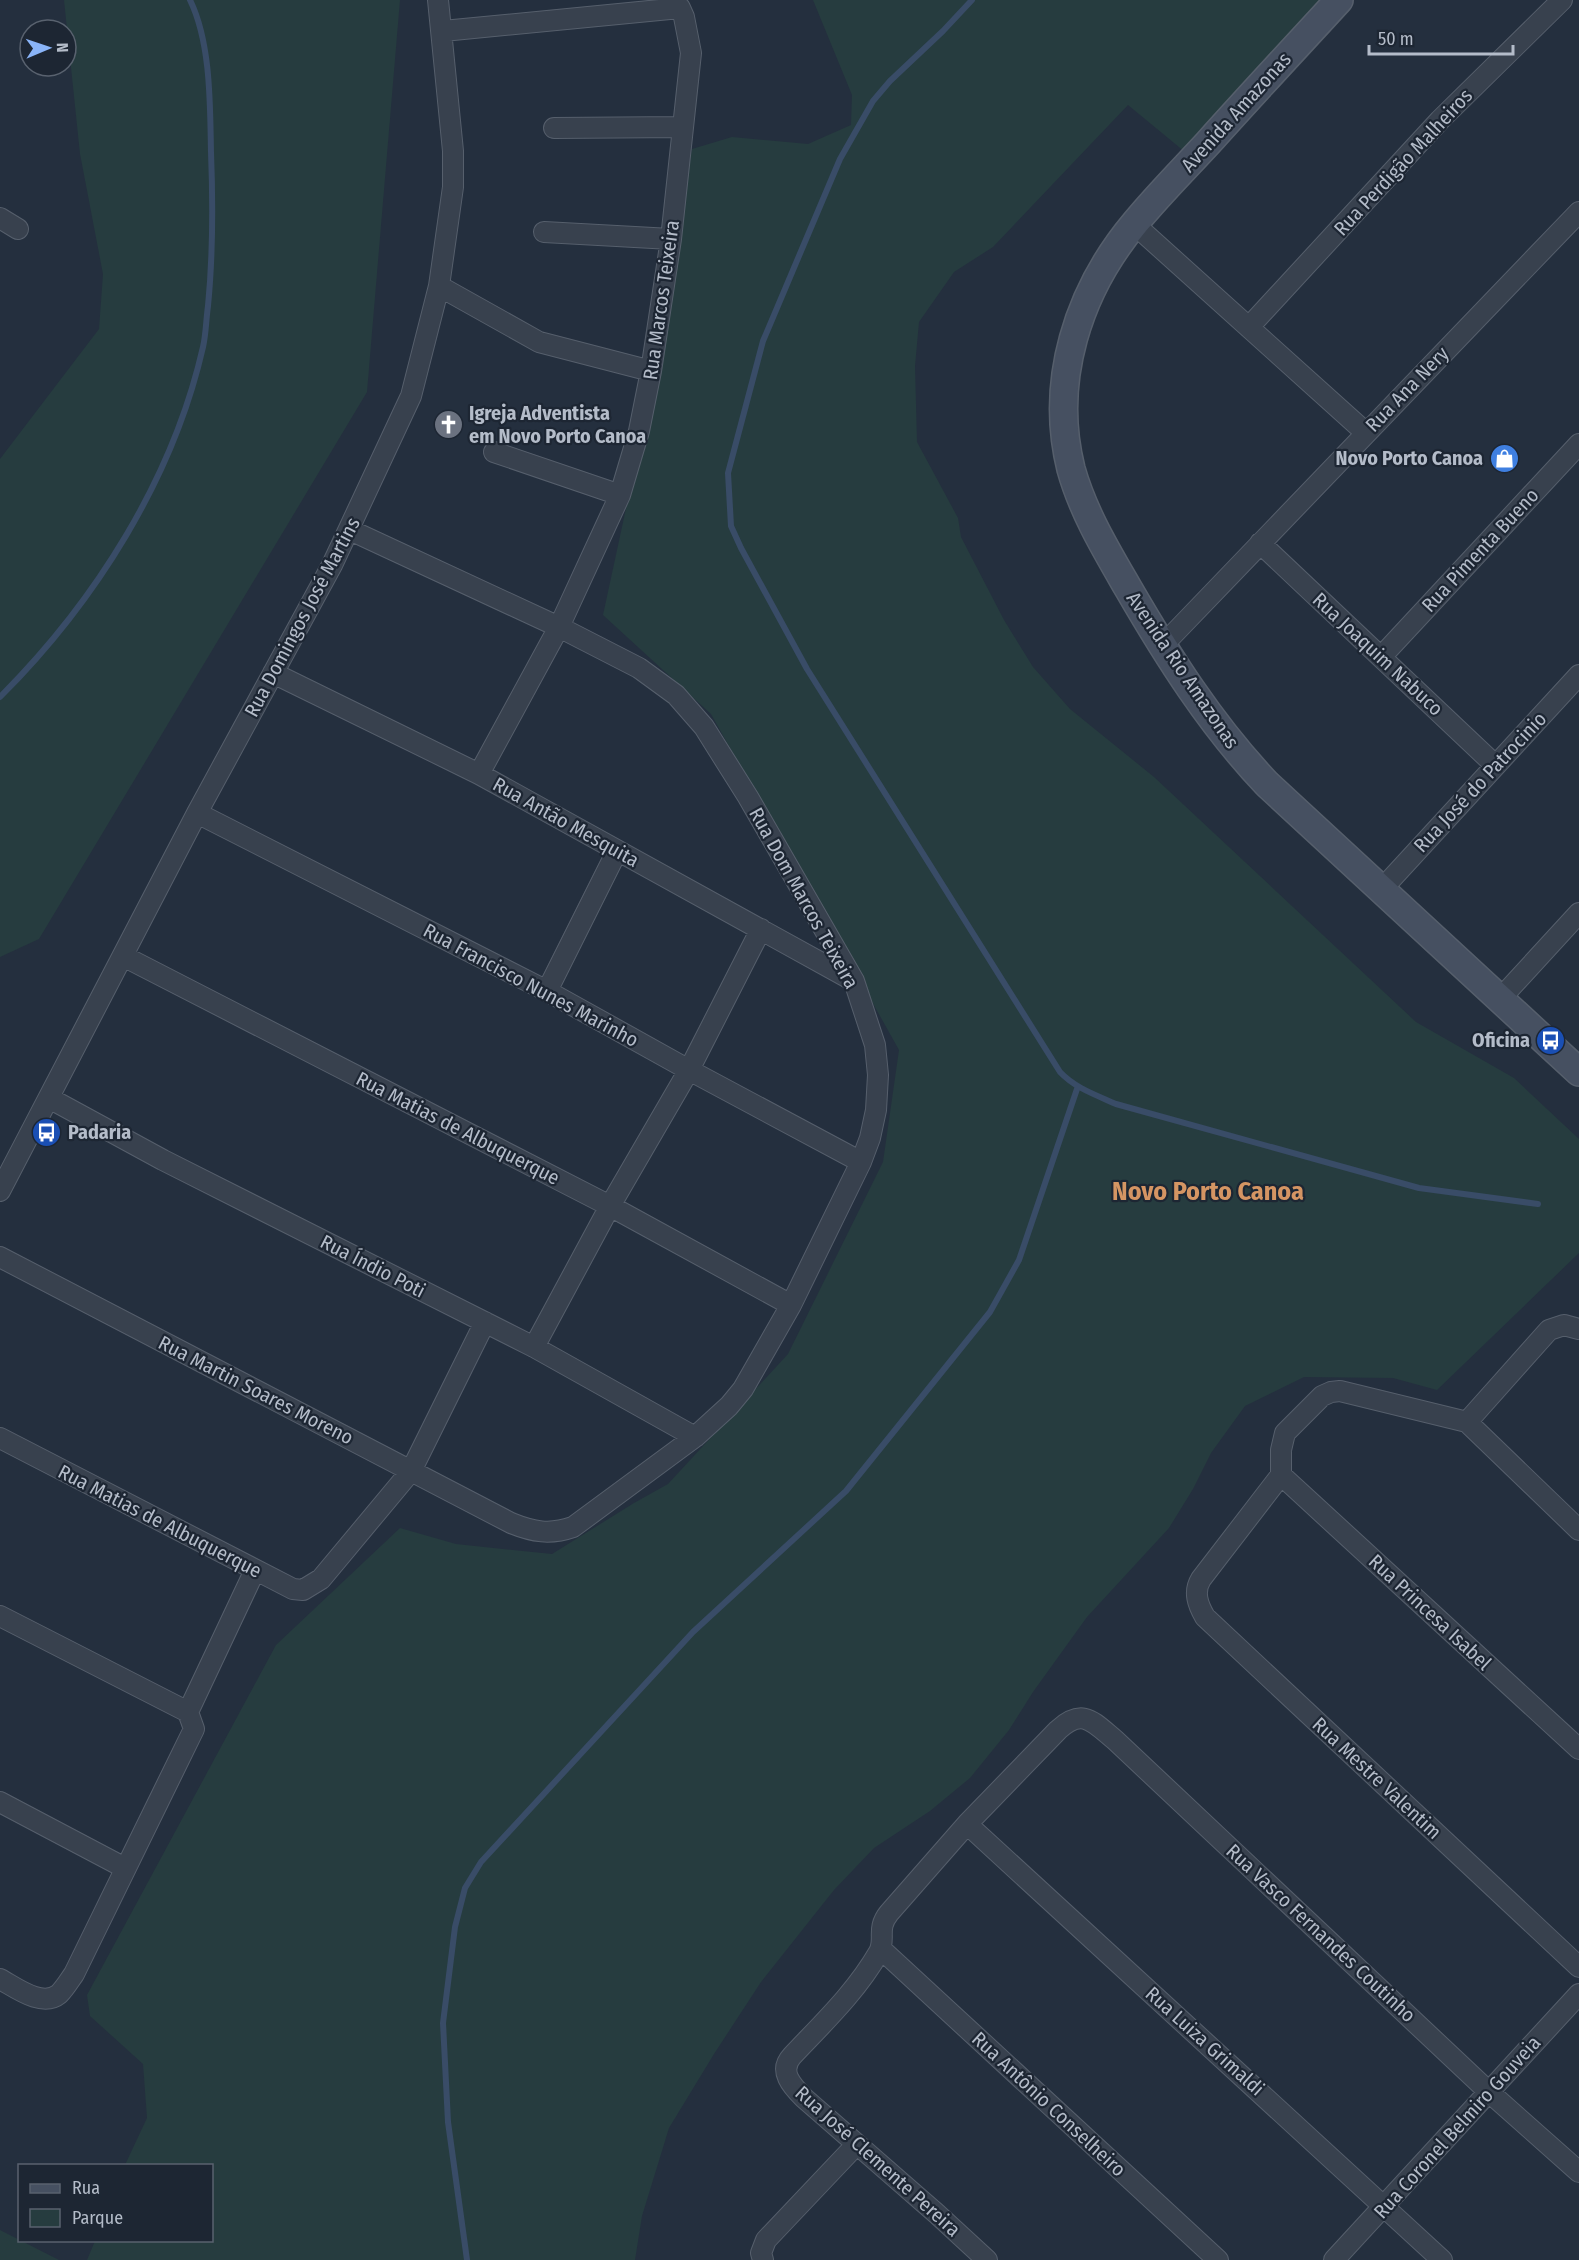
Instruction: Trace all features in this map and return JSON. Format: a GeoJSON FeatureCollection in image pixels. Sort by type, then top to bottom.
{"type":"FeatureCollection","features":[{"type":"Feature","properties":{"kind":"street","name":"Rua Domingos José Martins"},"geometry":{"type":"LineString","coordinates":[[0,1191],[5,1168],[49,1098],[197,813],[350,530],[411,396],[439,286],[453,187],[453,151],[443,31],[438,0]]}},
{"type":"Feature","properties":{"kind":"street","name":"Avenida Amazonas"},"geometry":{"type":"LineString","coordinates":[[1134,224],[1339,0]]}},
{"type":"Feature","properties":{"kind":"street","name":"Rua Perdigão Malheiros"},"geometry":{"type":"LineString","coordinates":[[1249,327],[1440,120],[1562,0]]}},
{"type":"Feature","properties":{"kind":"street","name":"Rua Marcos Teixeira"},"geometry":{"type":"LineString","coordinates":[[443,31],[680,8],[686,24],[691,53],[671,239],[651,371],[639,431],[620,495],[559,627],[479,774]]}},
{"type":"Feature","properties":{"kind":"street"},"geometry":{"type":"LineString","coordinates":[[554,128],[682,127]]}},
{"type":"Feature","properties":{"kind":"street","name":"Rua Ana Nery"},"geometry":{"type":"LineString","coordinates":[[1162,646],[1365,432],[1579,213]]}},
{"type":"Feature","properties":{"kind":"street"},"geometry":{"type":"LineString","coordinates":[[0,218],[18,229]]}},
{"type":"Feature","properties":{"kind":"street"},"geometry":{"type":"LineString","coordinates":[[1134,224],[1365,432]]}},
{"type":"Feature","properties":{"kind":"street","name":"Avenida Rio Amazonas"},"geometry":{"type":"LineString","coordinates":[[1134,224],[1100,273],[1083,307],[1066,370],[1064,401],[1071,468],[1083,504],[1102,542],[1162,646],[1238,753],[1267,784],[1579,1072]]}},
{"type":"Feature","properties":{"kind":"street"},"geometry":{"type":"LineString","coordinates":[[544,232],[671,239]]}},
{"type":"Feature","properties":{"kind":"street"},"geometry":{"type":"LineString","coordinates":[[439,286],[539,342],[651,371]]}},
{"type":"Feature","properties":{"kind":"street","name":"Rua Pimenta Bueno"},"geometry":{"type":"LineString","coordinates":[[1381,657],[1579,444]]}},
{"type":"Feature","properties":{"kind":"street"},"geometry":{"type":"LineString","coordinates":[[494,452],[620,495]]}},
{"type":"Feature","properties":{"kind":"street","name":"Rua Dom Marcos Teixeira"},"geometry":{"type":"LineString","coordinates":[[350,530],[559,627],[658,680],[676,695],[704,727],[748,797],[854,981],[874,1044],[878,1075],[876,1110],[870,1138],[861,1162],[791,1305],[743,1389],[729,1406],[695,1437],[573,1527],[559,1532],[542,1533],[511,1523]]}},
{"type":"Feature","properties":{"kind":"street","name":"Rua Joaquim Nabuco"},"geometry":{"type":"LineString","coordinates":[[1260,543],[1495,765]]}},
{"type":"Feature","properties":{"kind":"street","name":"Rua Antão Mesquita"},"geometry":{"type":"LineString","coordinates":[[273,673],[479,774],[854,981]]}},
{"type":"Feature","properties":{"kind":"street","name":"Rua José do Patrocinio"},"geometry":{"type":"LineString","coordinates":[[1382,889],[1579,675]]}},
{"type":"Feature","properties":{"kind":"street","name":"Rua Francisco Nunes Marinho"},"geometry":{"type":"LineString","coordinates":[[197,813],[547,991],[861,1162]]}},
{"type":"Feature","properties":{"kind":"street"},"geometry":{"type":"LineString","coordinates":[[547,991],[617,850]]}},
{"type":"Feature","properties":{"kind":"street"},"geometry":{"type":"LineString","coordinates":[[1500,999],[1579,913]]}},
{"type":"Feature","properties":{"kind":"street"},"geometry":{"type":"LineString","coordinates":[[534,1347],[610,1206],[689,1070],[760,929]]}},
{"type":"Feature","properties":{"kind":"street","name":"Rua Matias de Albuquerque"},"geometry":{"type":"LineString","coordinates":[[123,956],[610,1206],[791,1305]]}},
{"type":"Feature","properties":{"kind":"street","name":"Rua Índio Poti"},"geometry":{"type":"LineString","coordinates":[[49,1098],[163,1160],[534,1347],[695,1437]]}},
{"type":"Feature","properties":{"kind":"street","name":"Rua Martin Soares Moreno"},"geometry":{"type":"LineString","coordinates":[[0,1257],[511,1523]]}},
{"type":"Feature","properties":{"kind":"street"},"geometry":{"type":"LineString","coordinates":[[411,1471],[485,1322]]}},
{"type":"Feature","properties":{"kind":"street"},"geometry":{"type":"LineString","coordinates":[[1467,1422],[1544,1335],[1556,1326],[1564,1325],[1579,1329]]}},
{"type":"Feature","properties":{"kind":"street"},"geometry":{"type":"LineString","coordinates":[[1281,1475],[1281,1450],[1286,1432],[1322,1396],[1331,1392],[1351,1393],[1467,1422],[1579,1530]]}},
{"type":"Feature","properties":{"kind":"street","name":"Rua Matias de Albuquerque"},"geometry":{"type":"LineString","coordinates":[[0,1438],[255,1570],[293,1589],[303,1590],[321,1579],[411,1471]]}},
{"type":"Feature","properties":{"kind":"street","name":"Rua Mestre Valentim"},"geometry":{"type":"LineString","coordinates":[[1281,1475],[1198,1584],[1197,1601],[1205,1617],[1579,1967]]}},
{"type":"Feature","properties":{"kind":"street","name":"Rua Princesa Isabel"},"geometry":{"type":"LineString","coordinates":[[1281,1475],[1579,1749]]}},
{"type":"Feature","properties":{"kind":"street"},"geometry":{"type":"LineString","coordinates":[[188,1712],[255,1570]]}},
{"type":"Feature","properties":{"kind":"street"},"geometry":{"type":"LineString","coordinates":[[0,1616],[188,1712],[194,1726],[192,1736],[74,1974],[52,1998],[34,1997],[0,1979]]}},
{"type":"Feature","properties":{"kind":"street","name":"Rua Vasco Fernandes Coutinho"},"geometry":{"type":"LineString","coordinates":[[968,1824],[1068,1720],[1083,1718],[1091,1721],[1115,1740],[1489,2092],[1579,2172]]}},
{"type":"Feature","properties":{"kind":"street"},"geometry":{"type":"LineString","coordinates":[[0,1802],[125,1868]]}},
{"type":"Feature","properties":{"kind":"street"},"geometry":{"type":"LineString","coordinates":[[881,1949],[880,1929],[883,1920],[968,1824]]}},
{"type":"Feature","properties":{"kind":"street","name":"Rua Luiza Grimaldi"},"geometry":{"type":"LineString","coordinates":[[968,1824],[1442,2260]]}},
{"type":"Feature","properties":{"kind":"street","name":"Rua José Clemente Pereira"},"geometry":{"type":"LineString","coordinates":[[881,1949],[850,1995],[792,2056],[786,2068],[789,2081],[795,2089],[987,2260]]}},
{"type":"Feature","properties":{"kind":"street","name":"Rua Antônio Conselheiro"},"geometry":{"type":"LineString","coordinates":[[881,1949],[1218,2260]]}},
{"type":"Feature","properties":{"kind":"street","name":"Rua Coronel Belmiro Gouveia"},"geometry":{"type":"LineString","coordinates":[[1334,2260],[1579,1994]]}},
{"type":"Feature","properties":{"kind":"street"},"geometry":{"type":"LineString","coordinates":[[763,2260],[760,2253],[766,2240],[857,2144]]}},
{"type":"Feature","properties":{"kind":"green space"},"geometry":{"type":"Polygon","coordinates":[[[64,0],[400,0],[367,392],[39,939],[0,957],[0,459],[99,329],[103,274],[80,154],[72,78],[78,78],[78,18],[66,18],[64,0]]]}},
{"type":"Feature","properties":{"kind":"green space"},"geometry":{"type":"Polygon","coordinates":[[[813,0],[1329,0],[1185,152],[1128,105],[993,247],[954,272],[919,322],[915,366],[917,442],[958,518],[961,537],[1004,620],[1033,667],[1070,709],[1154,777],[1416,1022],[1514,1078],[1579,1139],[1579,1253],[1437,1390],[1393,1378],[1304,1377],[1245,1406],[1211,1453],[1193,1489],[1169,1528],[1087,1617],[1033,1692],[1009,1730],[970,1778],[930,1811],[874,1848],[834,1890],[761,1982],[669,2128],[642,2216],[635,2260],[87,2260],[95,2242],[213,2242],[213,2164],[125,2164],[147,2118],[143,2064],[90,2016],[87,1995],[276,1645],[400,1528],[456,1544],[552,1554],[668,1484],[788,1354],[883,1162],[899,1050],[711,714],[603,615],[655,374],[692,149],[732,137],[808,144],[851,125],[852,95],[813,0]]]}},
{"type":"Feature","properties":{"kind":"green space"},"geometry":{"type":"Polygon","coordinates":[[[0,2230],[18,2239],[18,2242],[24,2242],[59,2260],[0,2260],[0,2230]]]}},
{"type":"Feature","properties":{"kind":"waterway"},"geometry":{"type":"LineString","coordinates":[[0,697],[68,621],[126,536],[151,491],[190,396],[205,337],[212,248],[208,74],[202,35],[190,0]]}},
{"type":"Feature","properties":{"kind":"waterway"},"geometry":{"type":"LineString","coordinates":[[972,0],[890,81],[873,101],[840,159],[763,341],[728,473],[731,526],[741,548],[807,669],[1060,1072],[1066,1078],[1086,1091],[1116,1104],[1419,1188],[1538,1204]]}},
{"type":"Feature","properties":{"kind":"waterway"},"geometry":{"type":"LineString","coordinates":[[467,2260],[448,2122],[443,2023],[455,1927],[465,1888],[481,1862],[693,1632],[846,1491],[990,1312],[1019,1260],[1078,1086]]}},
{"type":"Feature","properties":{"kind":"place","name":"Igreja Adventista em Novo Porto Canoa"},"geometry":{"type":"Point","coordinates":[448,425]}},
{"type":"Feature","properties":{"kind":"place","name":"Novo Porto Canoa"},"geometry":{"type":"Point","coordinates":[1504,458]}},
{"type":"Feature","properties":{"kind":"place","name":"Oficina"},"geometry":{"type":"Point","coordinates":[1551,1040]}},
{"type":"Feature","properties":{"kind":"place","name":"Padaria"},"geometry":{"type":"Point","coordinates":[47,1132]}},
{"type":"Feature","properties":{"kind":"district","name":"Novo Porto Canoa"},"geometry":{"type":"Point","coordinates":[1208,1191]}}]}
